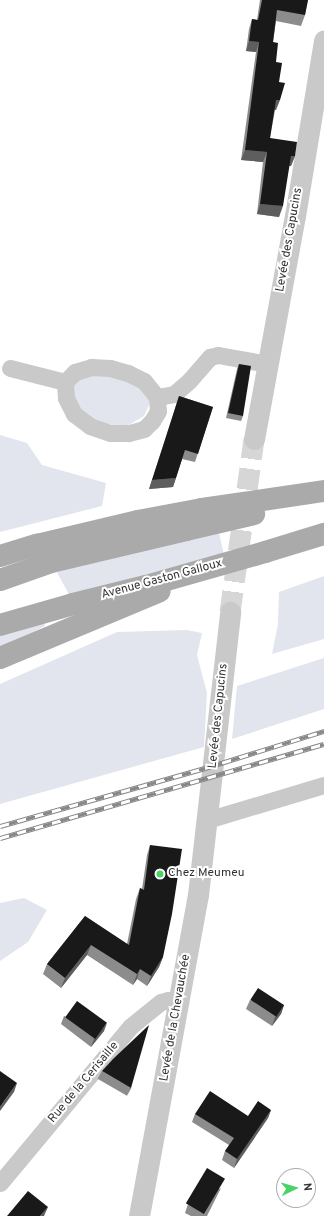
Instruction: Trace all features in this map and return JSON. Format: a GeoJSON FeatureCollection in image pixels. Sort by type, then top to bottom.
{"type":"FeatureCollection","features":[{"type":"Feature","properties":{"kind":"main road"},"geometry":{"type":"LineString","coordinates":[[0,556],[37,545],[138,521],[202,509],[324,490]]}},
{"type":"Feature","properties":{"kind":"main road"},"geometry":{"type":"LineString","coordinates":[[0,580],[51,562],[186,530],[324,500]]}},
{"type":"Feature","properties":{"kind":"main road","name":"Avenue Gaston Galloux"},"geometry":{"type":"LineString","coordinates":[[0,625],[265,552],[324,534]]}},
{"type":"Feature","properties":{"kind":"main road"},"geometry":{"type":"LineString","coordinates":[[0,658],[160,591],[265,552]]}},
{"type":"Feature","properties":{"kind":"street","name":"Levée des Capucins"},"geometry":{"type":"LineString","coordinates":[[254,439],[324,40]]}},
{"type":"Feature","properties":{"kind":"street"},"geometry":{"type":"LineString","coordinates":[[158,397],[174,394],[210,357],[218,354],[268,364]]}},
{"type":"Feature","properties":{"kind":"street"},"geometry":{"type":"LineString","coordinates":[[91,366],[110,368],[128,373],[144,381],[158,397],[158,411],[152,421],[144,429],[128,433],[110,433],[90,426],[74,414],[66,398],[64,382],[75,372],[91,366]]}},
{"type":"Feature","properties":{"kind":"street"},"geometry":{"type":"LineString","coordinates":[[10,368],[64,382]]}},
{"type":"Feature","properties":{"kind":"street","name":"Levée des Capucins"},"geometry":{"type":"LineString","coordinates":[[208,820],[230,612]]}},
{"type":"Feature","properties":{"kind":"street"},"geometry":{"type":"LineString","coordinates":[[208,820],[324,785]]}},
{"type":"Feature","properties":{"kind":"street","name":"Levée de la Chevauchée"},"geometry":{"type":"LineString","coordinates":[[139,1216],[198,895],[208,820]]}},
{"type":"Feature","properties":{"kind":"street","name":"Rue de la Cerisaille"},"geometry":{"type":"LineString","coordinates":[[0,1182],[131,1026],[161,1002],[168,1000],[179,1001]]}},
{"type":"Feature","properties":{"kind":"shaded area"},"geometry":{"type":"Polygon","coordinates":[[[89,374],[116,377],[133,384],[149,395],[151,401],[144,416],[125,427],[97,422],[75,406],[73,384],[78,379],[89,374]]]}},
{"type":"Feature","properties":{"kind":"shaded area"},"geometry":{"type":"Polygon","coordinates":[[[0,435],[27,443],[42,465],[106,483],[102,506],[0,532],[0,435]]]}},
{"type":"Feature","properties":{"kind":"shaded area"},"geometry":{"type":"Polygon","coordinates":[[[218,528],[224,555],[71,598],[54,567],[218,528]]]}},
{"type":"Feature","properties":{"kind":"shaded area"},"geometry":{"type":"Polygon","coordinates":[[[324,576],[324,639],[272,654],[278,624],[279,592],[324,576]]]}},
{"type":"Feature","properties":{"kind":"shaded area"},"geometry":{"type":"Polygon","coordinates":[[[44,620],[45,626],[0,650],[0,633],[44,620]]]}},
{"type":"Feature","properties":{"kind":"shaded area"},"geometry":{"type":"Polygon","coordinates":[[[187,630],[202,633],[197,655],[207,693],[204,747],[0,804],[0,684],[117,632],[187,630]]]}},
{"type":"Feature","properties":{"kind":"shaded area"},"geometry":{"type":"Polygon","coordinates":[[[324,658],[324,709],[232,739],[237,686],[324,658]]]}},
{"type":"Feature","properties":{"kind":"shaded area"},"geometry":{"type":"Polygon","coordinates":[[[24,898],[47,910],[28,942],[0,961],[0,903],[24,898]]]}},
{"type":"Feature","properties":{"kind":"building"},"geometry":{"type":"Polygon","coordinates":[[[262,0],[308,0],[305,15],[277,10],[273,42],[278,43],[276,62],[282,63],[279,82],[285,83],[280,100],[276,100],[270,138],[297,142],[295,156],[291,156],[283,206],[260,204],[267,152],[245,150],[259,42],[249,41],[252,19],[258,20],[262,0]]]}},
{"type":"Feature","properties":{"kind":"building"},"geometry":{"type":"Polygon","coordinates":[[[239,364],[251,366],[243,416],[228,413],[239,364]]]}},
{"type":"Feature","properties":{"kind":"building"},"geometry":{"type":"Polygon","coordinates":[[[179,396],[213,407],[198,454],[185,450],[176,478],[152,480],[164,443],[179,396]]]}},
{"type":"Feature","properties":{"kind":"building"},"geometry":{"type":"Polygon","coordinates":[[[150,845],[182,849],[172,914],[163,957],[151,976],[140,969],[137,974],[91,945],[65,978],[47,964],[85,916],[129,945],[140,888],[144,890],[150,845]]]}},
{"type":"Feature","properties":{"kind":"building"},"geometry":{"type":"Polygon","coordinates":[[[258,988],[284,1005],[276,1017],[250,1000],[258,988]]]}},
{"type":"Feature","properties":{"kind":"building"},"geometry":{"type":"Polygon","coordinates":[[[77,1001],[107,1023],[95,1039],[65,1017],[77,1001]]]}},
{"type":"Feature","properties":{"kind":"building"},"geometry":{"type":"Polygon","coordinates":[[[149,1025],[131,1088],[102,1071],[113,1059],[149,1025]]]}},
{"type":"Feature","properties":{"kind":"building"},"geometry":{"type":"Polygon","coordinates":[[[0,1071],[17,1083],[0,1107],[0,1071]]]}},
{"type":"Feature","properties":{"kind":"building"},"geometry":{"type":"Polygon","coordinates":[[[210,1091],[248,1116],[258,1101],[271,1110],[237,1159],[225,1151],[234,1138],[195,1114],[210,1091]]]}},
{"type":"Feature","properties":{"kind":"building"},"geometry":{"type":"Polygon","coordinates":[[[207,1168],[225,1179],[204,1214],[186,1203],[207,1168]]]}},
{"type":"Feature","properties":{"kind":"building"},"geometry":{"type":"Polygon","coordinates":[[[28,1191],[48,1207],[40,1216],[7,1216],[28,1191]]]}},
{"type":"Feature","properties":{"kind":"tunnel"},"geometry":{"type":"LineString","coordinates":[[230,612],[254,439]]}},
{"type":"Feature","properties":{"kind":"railway"},"geometry":{"type":"LineString","coordinates":[[0,826],[205,768],[324,731]]}},
{"type":"Feature","properties":{"kind":"railway"},"geometry":{"type":"LineString","coordinates":[[0,838],[324,744]]}},
{"type":"Feature","properties":{"kind":"place","name":"Chez Meumeu"},"geometry":{"type":"Point","coordinates":[160,874]}}]}
